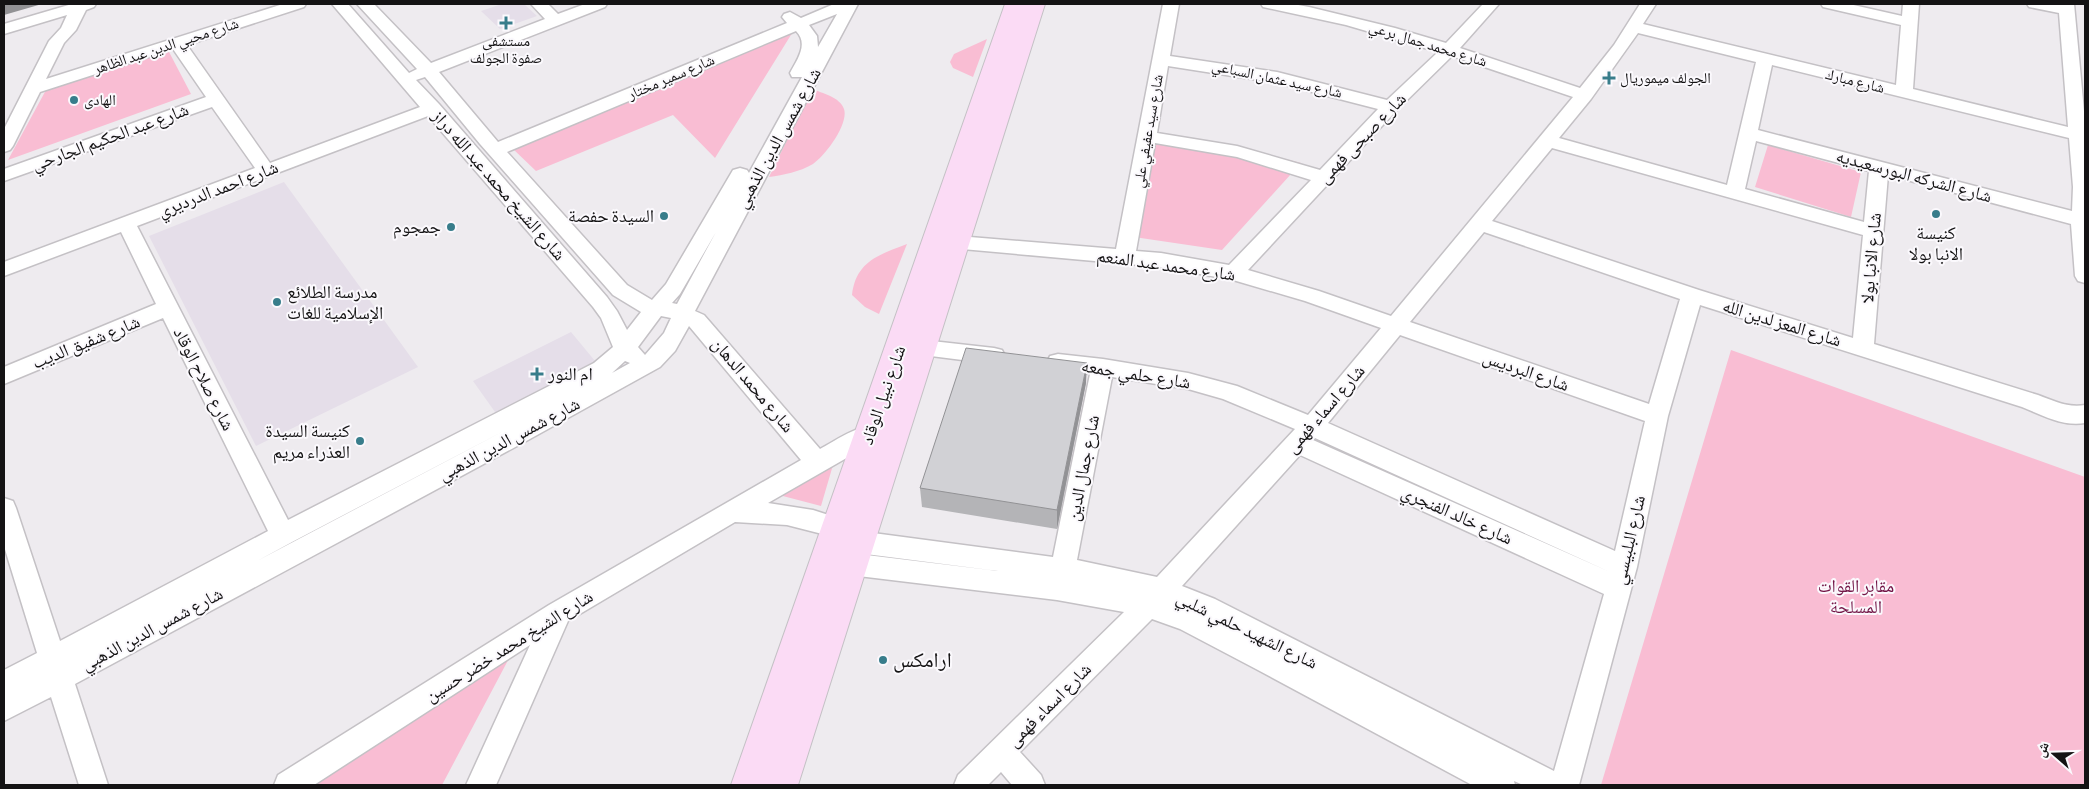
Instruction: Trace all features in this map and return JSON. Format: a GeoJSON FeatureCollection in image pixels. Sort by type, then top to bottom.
{"type":"FeatureCollection","features":[{"type":"Feature","properties":{"kind":"street","name":"شارع محيي الدين عبد الظاهر"},"geometry":{"type":"LineString","coordinates":[[33,88],[298,4]]}},
{"type":"Feature","properties":{"kind":"street","name":"شارع الشيخ محمد عبد الله دراز"},"geometry":{"type":"LineString","coordinates":[[340,4],[600,302],[619,332],[626,349]]}},
{"type":"Feature","properties":{"kind":"street","name":"شارع الشيخ محمد عبد الله دراز"},"geometry":{"type":"LineString","coordinates":[[365,4],[428,70],[491,145],[620,290],[638,303],[656,309],[684,314]]}},
{"type":"Feature","properties":{"kind":"street"},"geometry":{"type":"LineString","coordinates":[[539,4],[555,21]]}},
{"type":"Feature","properties":{"kind":"street"},"geometry":{"type":"LineString","coordinates":[[406,78],[599,4]]}},
{"type":"Feature","properties":{"kind":"street","name":"شارع سمير مختار"},"geometry":{"type":"LineString","coordinates":[[794,20],[820,4]]}},
{"type":"Feature","properties":{"kind":"street","name":"شارع سمير مختار"},"geometry":{"type":"LineString","coordinates":[[491,145],[794,20],[849,4]]}},
{"type":"Feature","properties":{"kind":"street","name":"شارع شمس الدين الذهبي"},"geometry":{"type":"LineString","coordinates":[[4,708],[56,668],[282,535],[602,369],[626,349],[681,277],[849,4]]}},
{"type":"Feature","properties":{"kind":"street","name":"شارع نبيل الوقاد"},"geometry":{"type":"LineString","coordinates":[[749,785],[849,545],[923,348],[958,242],[977,147],[1016,4]]}},
{"type":"Feature","properties":{"kind":"street","name":"شارع نبيل الوقاد"},"geometry":{"type":"LineString","coordinates":[[780,785],[849,545],[870,434],[977,147],[1035,4]]}},
{"type":"Feature","properties":{"kind":"street","name":"شارع سيد عفيفي علي"},"geometry":{"type":"LineString","coordinates":[[1125,257],[1171,4]]}},
{"type":"Feature","properties":{"kind":"street","name":"شارع محمد جمال برعي"},"geometry":{"type":"LineString","coordinates":[[1269,4],[1369,25],[1585,95]]}},
{"type":"Feature","properties":{"kind":"street","name":"شارع صبحى فهمى"},"geometry":{"type":"LineString","coordinates":[[1234,273],[1390,107],[1449,50],[1491,4]]}},
{"type":"Feature","properties":{"kind":"street","name":"شارع اسماء فهمى"},"geometry":{"type":"LineString","coordinates":[[968,785],[1155,598],[1304,434],[1481,224],[1585,95],[1634,27],[1648,4]]}},
{"type":"Feature","properties":{"kind":"street"},"geometry":{"type":"LineString","coordinates":[[1829,4],[1909,22]]}},
{"type":"Feature","properties":{"kind":"street"},"geometry":{"type":"LineString","coordinates":[[1904,93],[1911,4]]}},
{"type":"Feature","properties":{"kind":"street"},"geometry":{"type":"LineString","coordinates":[[2035,4],[2066,7],[2082,186],[2080,220],[2085,276]]}},
{"type":"Feature","properties":{"kind":"street"},"geometry":{"type":"LineString","coordinates":[[4,29],[84,5]]}},
{"type":"Feature","properties":{"kind":"street"},"geometry":{"type":"LineString","coordinates":[[4,146],[57,41],[68,30],[84,5]]}},
{"type":"Feature","properties":{"kind":"street"},"geometry":{"type":"LineString","coordinates":[[45,16],[50,32],[57,41]]}},
{"type":"Feature","properties":{"kind":"street","name":"شارع شمس الدين الذهبي"},"geometry":{"type":"LineString","coordinates":[[4,684],[56,668],[554,416],[639,370],[655,358],[676,333],[690,298],[813,61],[809,33],[794,20]]}},
{"type":"Feature","properties":{"kind":"street","name":"شارع مبارك"},"geometry":{"type":"LineString","coordinates":[[1634,27],[2076,134]]}},
{"type":"Feature","properties":{"kind":"street"},"geometry":{"type":"LineString","coordinates":[[177,43],[266,171]]}},
{"type":"Feature","properties":{"kind":"street"},"geometry":{"type":"LineString","coordinates":[[1735,192],[1765,58]]}},
{"type":"Feature","properties":{"kind":"street","name":"شارع سيد عثمان السباعي"},"geometry":{"type":"LineString","coordinates":[[1161,60],[1226,68],[1292,80],[1390,107]]}},
{"type":"Feature","properties":{"kind":"street","name":"شارع عبد الحكيم الجارحي"},"geometry":{"type":"LineString","coordinates":[[4,175],[217,99]]}},
{"type":"Feature","properties":{"kind":"street","name":"شارع احمد الدرديري"},"geometry":{"type":"LineString","coordinates":[[4,269],[432,108]]}},
{"type":"Feature","properties":{"kind":"street","name":"شارع الشركه البورسعيديه"},"geometry":{"type":"LineString","coordinates":[[1748,132],[2080,220]]}},
{"type":"Feature","properties":{"kind":"street"},"geometry":{"type":"LineString","coordinates":[[1147,137],[1185,141],[1256,155],[1324,178]]}},
{"type":"Feature","properties":{"kind":"street"},"geometry":{"type":"LineString","coordinates":[[1548,141],[1873,231]]}},
{"type":"Feature","properties":{"kind":"street","name":"شارع الانبا بولا"},"geometry":{"type":"LineString","coordinates":[[1863,348],[1879,167]]}},
{"type":"Feature","properties":{"kind":"street","name":"شارع صلاح الوقاد"},"geometry":{"type":"LineString","coordinates":[[126,223],[282,535]]}},
{"type":"Feature","properties":{"kind":"street","name":"شارع المعز لدين الله"},"geometry":{"type":"LineString","coordinates":[[1481,224],[1692,295],[1863,348],[2058,412],[2079,416],[2085,414]]}},
{"type":"Feature","properties":{"kind":"street","name":"شارع محمد عبد المنعم"},"geometry":{"type":"LineString","coordinates":[[958,242],[1170,262],[1234,273],[1312,296],[1396,326]]}},
{"type":"Feature","properties":{"kind":"street","name":"شارع البلبيسي"},"geometry":{"type":"LineString","coordinates":[[1565,785],[1621,577],[1657,416],[1692,295]]}},
{"type":"Feature","properties":{"kind":"street","name":"شارع شفيق الديب"},"geometry":{"type":"LineString","coordinates":[[4,376],[168,308]]}},
{"type":"Feature","properties":{"kind":"street","name":"شارع محمد الدهان"},"geometry":{"type":"LineString","coordinates":[[684,314],[696,320],[708,332],[817,462]]}},
{"type":"Feature","properties":{"kind":"street","name":"شارع البرديس"},"geometry":{"type":"LineString","coordinates":[[1396,326],[1657,416]]}},
{"type":"Feature","properties":{"kind":"street","name":"شارع حلمي جمعه"},"geometry":{"type":"LineString","coordinates":[[923,348],[1146,373],[1212,388],[1269,408],[1304,434]]}},
{"type":"Feature","properties":{"kind":"street"},"geometry":{"type":"LineString","coordinates":[[626,349],[637,358],[655,358]]}},
{"type":"Feature","properties":{"kind":"street","name":"شارع جمال الدين"},"geometry":{"type":"LineString","coordinates":[[1063,568],[1103,367]]}},
{"type":"Feature","properties":{"kind":"street","name":"شارع الشيخ محمد خضر حسين"},"geometry":{"type":"LineString","coordinates":[[288,785],[558,613],[817,462],[870,434]]}},
{"type":"Feature","properties":{"kind":"street","name":"شارع خالد الفنجري"},"geometry":{"type":"LineString","coordinates":[[1304,434],[1621,577]]}},
{"type":"Feature","properties":{"kind":"street"},"geometry":{"type":"LineString","coordinates":[[4,508],[92,785]]}},
{"type":"Feature","properties":{"kind":"street","name":"شارع الشيخ محمد خضر حسين"},"geometry":{"type":"LineString","coordinates":[[734,512],[789,514],[815,520],[849,545]]}},
{"type":"Feature","properties":{"kind":"street","name":"شارع الشهيد حلمي شلبي"},"geometry":{"type":"LineString","coordinates":[[849,545],[1063,568],[1155,598],[1189,621],[1501,785]]}},
{"type":"Feature","properties":{"kind":"street","name":"شارع الشهيد حلمي شلبي"},"geometry":{"type":"LineString","coordinates":[[849,545],[1057,589],[1155,598],[1206,607],[1552,785]]}},
{"type":"Feature","properties":{"kind":"street"},"geometry":{"type":"LineString","coordinates":[[481,785],[558,613]]}},
{"type":"Feature","properties":{"kind":"street"},"geometry":{"type":"LineString","coordinates":[[1002,753],[1031,785]]}},
{"type":"Feature","properties":{"kind":"shaded area","name":"مستشفى صفوة الجولف"},"geometry":{"type":"Polygon","coordinates":[[[502,4],[524,4],[537,16],[500,29],[481,11],[502,4]]]}},
{"type":"Feature","properties":{"kind":"shaded area","name":"مدرسة الطلائع الإسلامية للغات"},"geometry":{"type":"Polygon","coordinates":[[[284,182],[418,367],[256,446],[149,236],[284,182]]]}},
{"type":"Feature","properties":{"kind":"shaded area","name":"ام النور"},"geometry":{"type":"Polygon","coordinates":[[[571,332],[600,367],[500,419],[473,381],[571,332]]]}},
{"type":"Feature","properties":{"kind":"green space"},"geometry":{"type":"Polygon","coordinates":[[[794,30],[715,158],[673,115],[536,171],[512,148],[794,30]]]}},
{"type":"Feature","properties":{"kind":"green space"},"geometry":{"type":"Polygon","coordinates":[[[987,39],[973,77],[953,68],[950,62],[954,54],[987,39]]]}},
{"type":"Feature","properties":{"kind":"green space"},"geometry":{"type":"Polygon","coordinates":[[[168,50],[191,94],[8,160],[46,90],[168,50]]]}},
{"type":"Feature","properties":{"kind":"green space"},"geometry":{"type":"Polygon","coordinates":[[[812,89],[830,96],[842,105],[845,115],[840,131],[824,154],[813,164],[791,173],[769,177],[812,89]]]}},
{"type":"Feature","properties":{"kind":"green space"},"geometry":{"type":"Polygon","coordinates":[[[1157,132],[1225,144],[1301,163],[1222,250],[1134,237],[1157,132]]]}},
{"type":"Feature","properties":{"kind":"green space"},"geometry":{"type":"Polygon","coordinates":[[[1768,145],[1861,172],[1851,217],[1755,187],[1768,145]]]}},
{"type":"Feature","properties":{"kind":"green space"},"geometry":{"type":"Polygon","coordinates":[[[907,244],[879,314],[865,307],[852,295],[858,274],[878,256],[907,244]]]}},
{"type":"Feature","properties":{"kind":"green space","name":"مقابر القوات المسلحة"},"geometry":{"type":"Polygon","coordinates":[[[1731,350],[2085,477],[2085,785],[1601,785],[1731,350]]]}},
{"type":"Feature","properties":{"kind":"green space"},"geometry":{"type":"Polygon","coordinates":[[[833,465],[821,506],[779,495],[833,465]]]}},
{"type":"Feature","properties":{"kind":"green space"},"geometry":{"type":"Polygon","coordinates":[[[514,649],[442,785],[302,785],[514,649]]]}},
{"type":"Feature","properties":{"kind":"building"},"geometry":{"type":"Polygon","coordinates":[[[966,348],[1087,363],[1057,510],[920,488],[966,348]]]}},
{"type":"Feature","properties":{"kind":"place","name":"مستشفى صفوة الجولف"},"geometry":{"type":"Point","coordinates":[506,23]}},
{"type":"Feature","properties":{"kind":"place","name":"الجولف ميموريال"},"geometry":{"type":"Point","coordinates":[1609,78]}},
{"type":"Feature","properties":{"kind":"place","name":"الهادى"},"geometry":{"type":"Point","coordinates":[74,100]}},
{"type":"Feature","properties":{"kind":"place","name":"كنيسة الانبا بولا"},"geometry":{"type":"Point","coordinates":[1936,214]}},
{"type":"Feature","properties":{"kind":"place","name":"السيدة حفصة"},"geometry":{"type":"Point","coordinates":[664,216]}},
{"type":"Feature","properties":{"kind":"place","name":"جمجوم"},"geometry":{"type":"Point","coordinates":[451,227]}},
{"type":"Feature","properties":{"kind":"place","name":"مدرسة الطلائع الإسلامية للغات"},"geometry":{"type":"Point","coordinates":[277,302]}},
{"type":"Feature","properties":{"kind":"place","name":"ام النور"},"geometry":{"type":"Point","coordinates":[537,374]}},
{"type":"Feature","properties":{"kind":"place","name":"كنيسة السيدة العذراء مريم"},"geometry":{"type":"Point","coordinates":[360,441]}},
{"type":"Feature","properties":{"kind":"place","name":"ارامكس"},"geometry":{"type":"Point","coordinates":[883,660]}}]}
